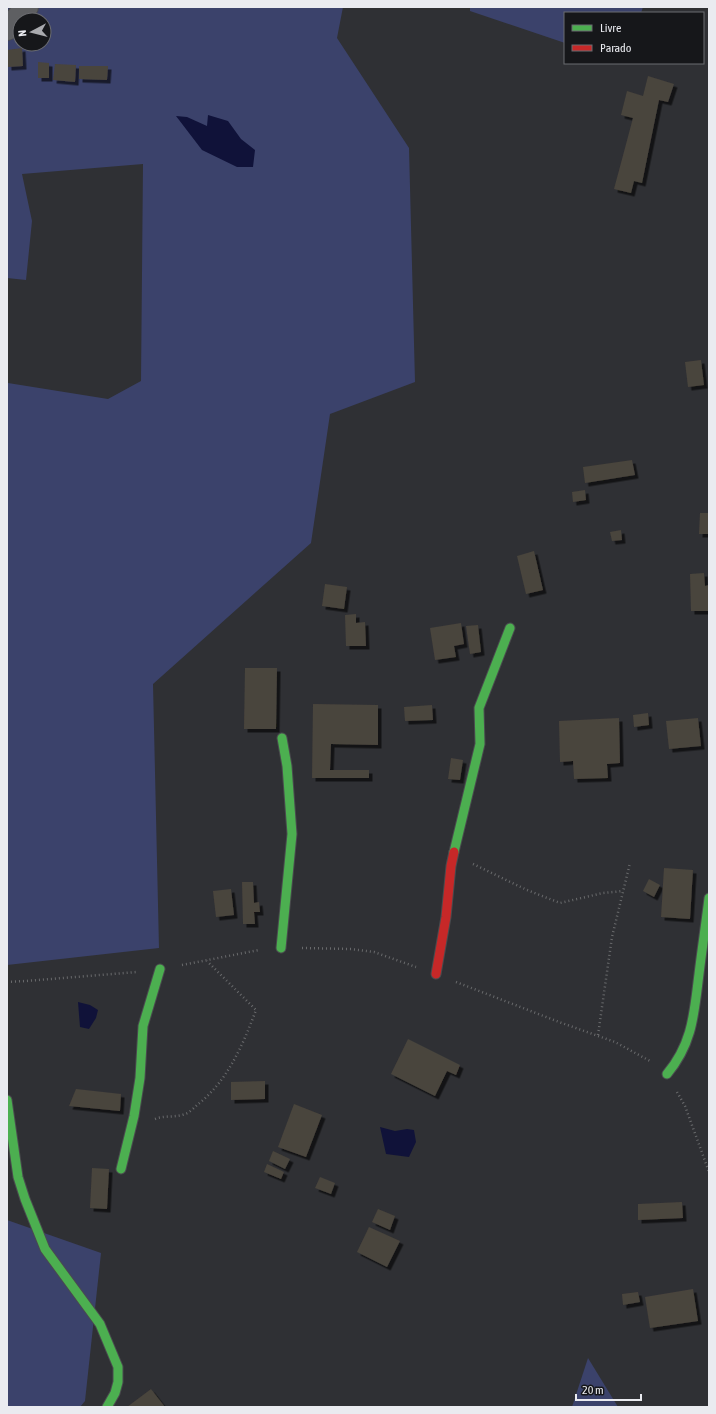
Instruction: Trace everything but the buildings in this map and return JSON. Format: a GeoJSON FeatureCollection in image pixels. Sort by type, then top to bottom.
{"type":"FeatureCollection","features":[{"type":"Feature","properties":{"kind":"street"},"geometry":{"type":"LineString","coordinates":[[7,29],[26,7]]}},
{"type":"Feature","properties":{"kind":"street"},"geometry":{"type":"LineString","coordinates":[[436,974],[446,917],[454,855],[480,744],[479,708],[510,628]]}},
{"type":"Feature","properties":{"kind":"street"},"geometry":{"type":"LineString","coordinates":[[281,948],[292,834],[287,766],[282,738]]}},
{"type":"Feature","properties":{"kind":"street"},"geometry":{"type":"LineString","coordinates":[[667,1074],[677,1062],[686,1046],[692,1024],[709,898]]}},
{"type":"Feature","properties":{"kind":"street"},"geometry":{"type":"LineString","coordinates":[[121,1169],[132,1127],[140,1078],[143,1026],[160,969]]}},
{"type":"Feature","properties":{"kind":"street"},"geometry":{"type":"LineString","coordinates":[[7,1100],[18,1177],[45,1249],[100,1324],[118,1367],[118,1382],[115,1393],[107,1407]]}},
{"type":"Feature","properties":{"kind":"path"},"geometry":{"type":"LineString","coordinates":[[454,855],[527,890],[560,903],[603,893],[623,891]]}},
{"type":"Feature","properties":{"kind":"path"},"geometry":{"type":"LineString","coordinates":[[598,1035],[612,937],[630,864]]}},
{"type":"Feature","properties":{"kind":"path"},"geometry":{"type":"LineString","coordinates":[[7,982],[78,978],[143,972],[266,949],[322,948],[374,952],[598,1035],[648,1059],[667,1074],[685,1106],[709,1172]]}},
{"type":"Feature","properties":{"kind":"path"},"geometry":{"type":"LineString","coordinates":[[132,1127],[161,1117],[186,1114],[207,1098],[234,1062],[256,1010],[207,961]]}},
{"type":"Feature","properties":{"kind":"shaded area"},"geometry":{"type":"Polygon","coordinates":[[[7,7],[343,7],[337,38],[409,148],[415,382],[330,414],[311,543],[153,684],[159,948],[7,965],[7,380],[8,383],[108,399],[141,381],[143,164],[22,174],[32,221],[26,280],[7,278],[7,7]]]}},
{"type":"Feature","properties":{"kind":"shaded area"},"geometry":{"type":"Polygon","coordinates":[[[470,7],[643,7],[641,12],[564,12],[564,43],[470,11],[470,7]]]}},
{"type":"Feature","properties":{"kind":"shaded area"},"geometry":{"type":"Polygon","coordinates":[[[208,115],[228,121],[241,139],[255,150],[253,167],[237,167],[202,150],[176,116],[187,117],[207,126],[208,115]]]}},
{"type":"Feature","properties":{"kind":"shaded area"},"geometry":{"type":"Polygon","coordinates":[[[78,1002],[90,1005],[98,1010],[96,1018],[89,1029],[80,1027],[78,1002]]]}},
{"type":"Feature","properties":{"kind":"shaded area"},"geometry":{"type":"Polygon","coordinates":[[[380,1127],[395,1131],[407,1129],[414,1130],[416,1142],[409,1157],[386,1154],[380,1127]]]}},
{"type":"Feature","properties":{"kind":"shaded area"},"geometry":{"type":"Polygon","coordinates":[[[7,1220],[101,1253],[85,1401],[80,1407],[7,1407],[7,1220]]]}},
{"type":"Feature","properties":{"kind":"shaded area"},"geometry":{"type":"Polygon","coordinates":[[[588,1358],[618,1407],[572,1407],[588,1358]]]}},
{"type":"Feature","properties":{"kind":"traffic: fast"},"geometry":{"type":"LineString","coordinates":[[454,852],[480,744],[479,708],[510,628]]}},
{"type":"Feature","properties":{"kind":"traffic: fast"},"geometry":{"type":"LineString","coordinates":[[281,948],[292,834],[287,766],[282,738]]}},
{"type":"Feature","properties":{"kind":"traffic: fast"},"geometry":{"type":"LineString","coordinates":[[667,1074],[682,1051],[694,1015],[709,898]]}},
{"type":"Feature","properties":{"kind":"traffic: fast"},"geometry":{"type":"LineString","coordinates":[[121,1169],[134,1116],[140,1078],[143,1026],[160,969]]}},
{"type":"Feature","properties":{"kind":"traffic: fast"},"geometry":{"type":"LineString","coordinates":[[7,1100],[18,1177],[45,1249],[100,1324],[118,1367],[118,1382],[115,1393],[107,1407]]}},
{"type":"Feature","properties":{"kind":"traffic: jam"},"geometry":{"type":"LineString","coordinates":[[436,974],[446,917],[451,866],[454,852]]}}]}
